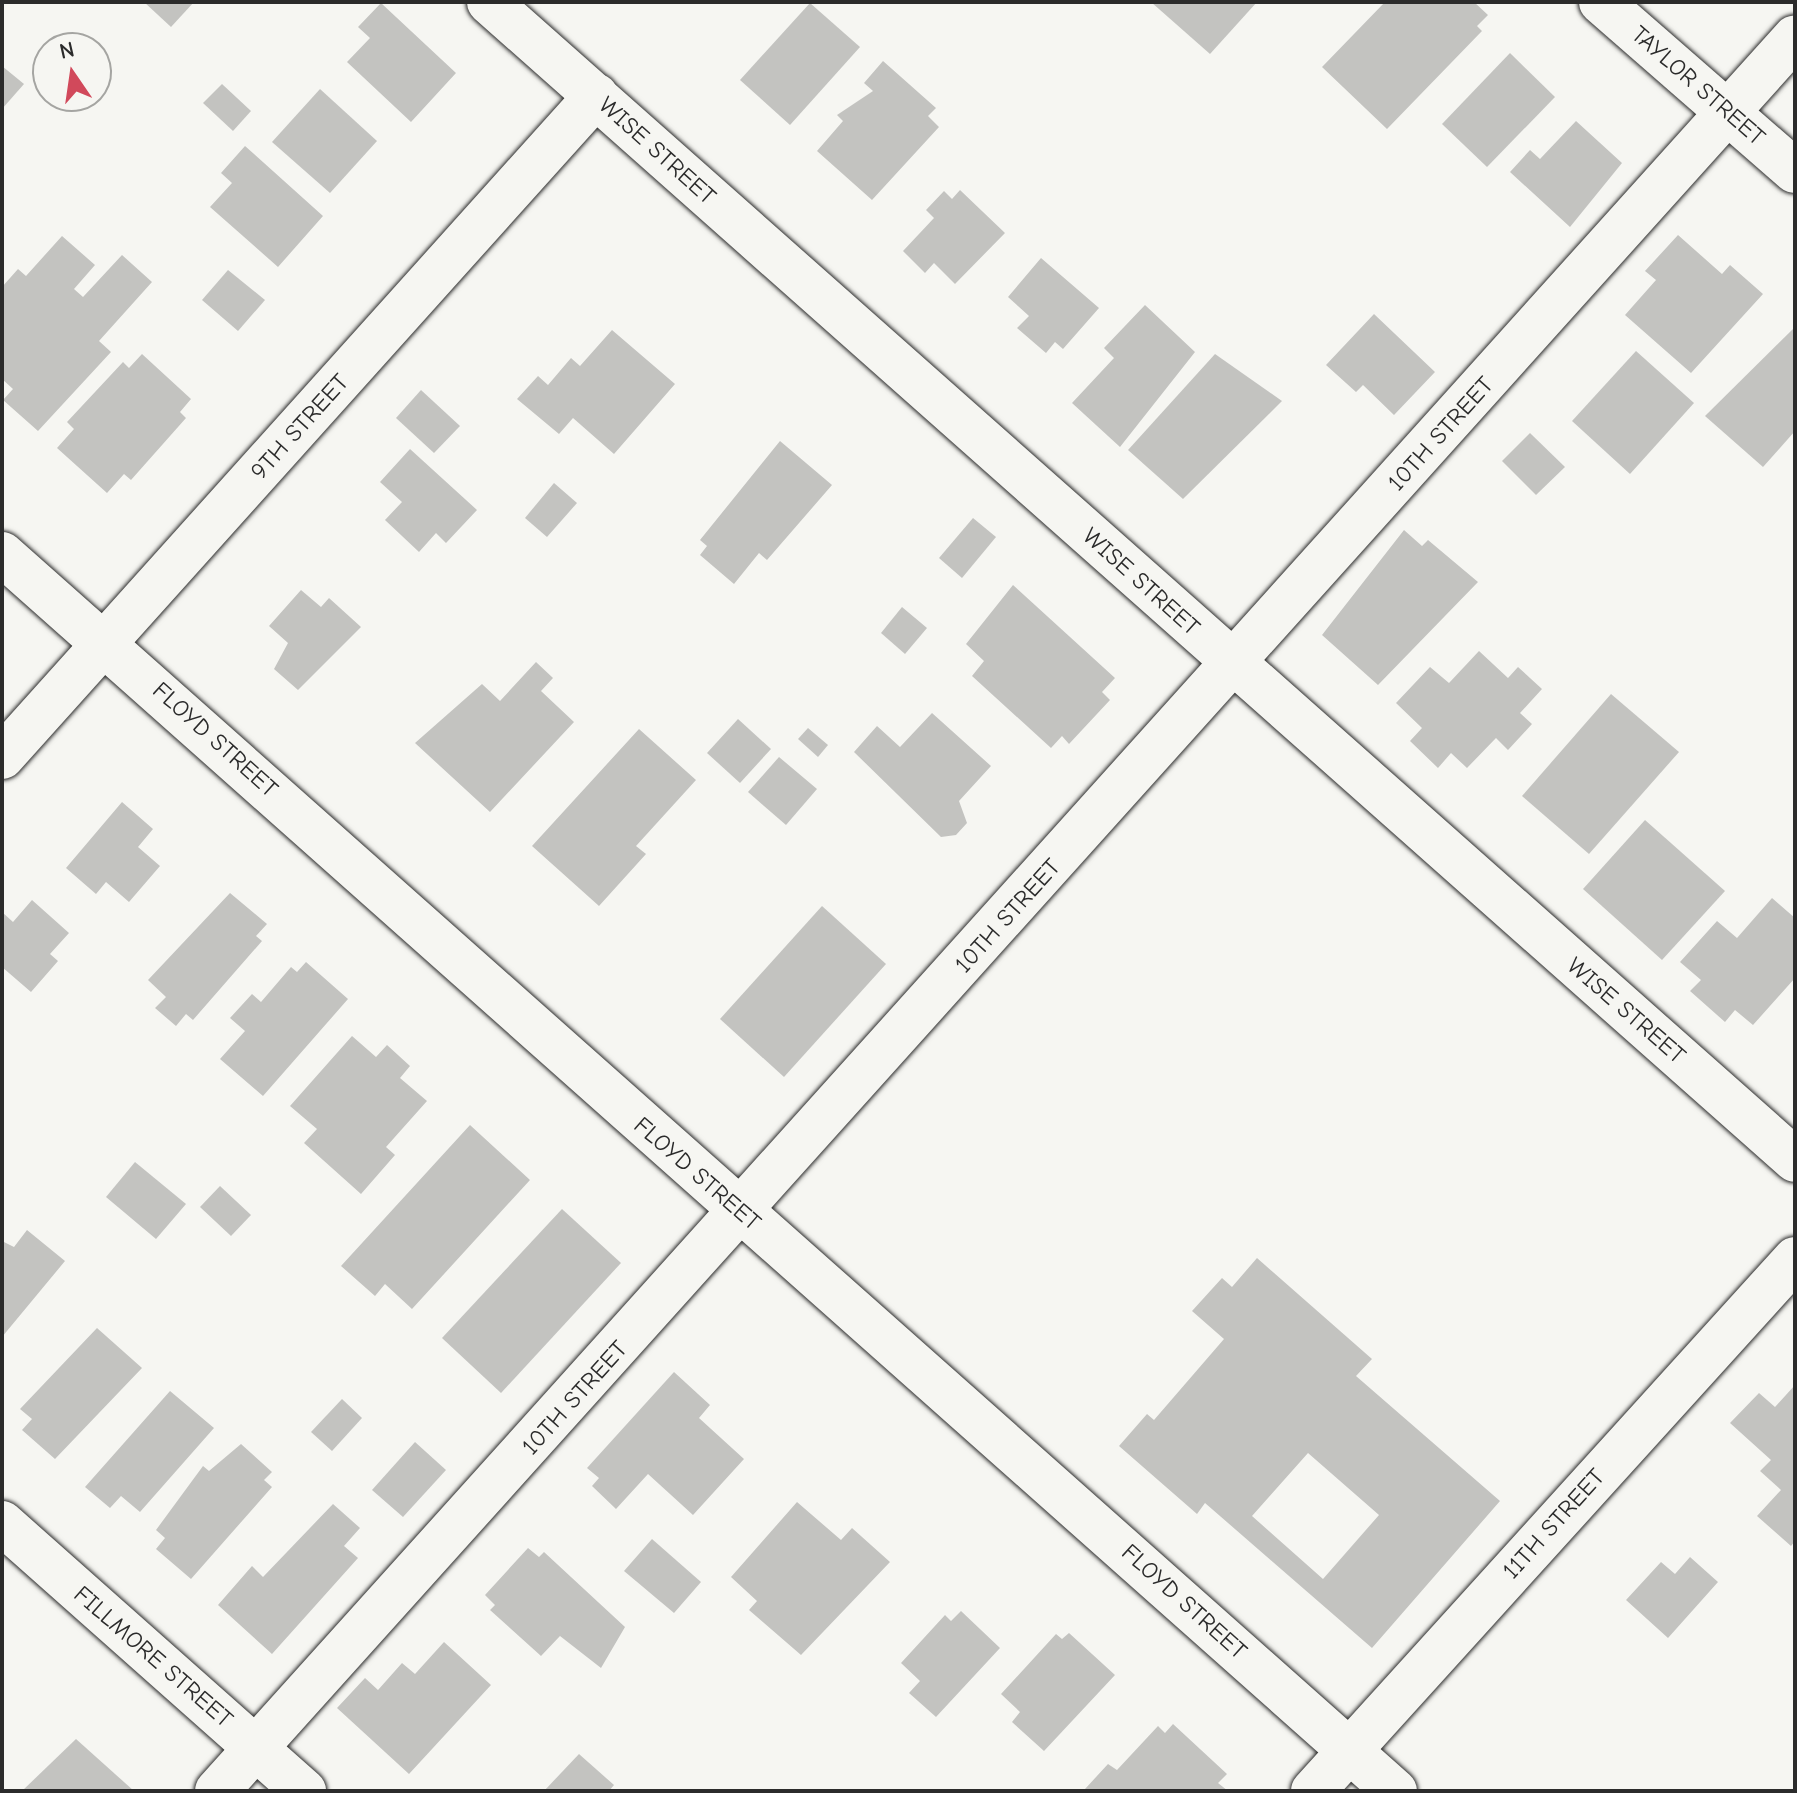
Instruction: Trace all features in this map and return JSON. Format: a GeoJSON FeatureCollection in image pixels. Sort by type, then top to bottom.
{"type":"FeatureCollection","features":[{"type":"Feature","properties":{"kind":"street","name":"WISE STREET"},"geometry":{"type":"LineString","coordinates":[[489,2],[1795,1160]]}},
{"type":"Feature","properties":{"kind":"street","name":"TAYLOR STREET"},"geometry":{"type":"LineString","coordinates":[[1601,2],[1795,171]]}},
{"type":"Feature","properties":{"kind":"street","name":"10TH STREET"},"geometry":{"type":"LineString","coordinates":[[217,1791],[742,1215],[1795,37]]}},
{"type":"Feature","properties":{"kind":"street","name":"9TH STREET"},"geometry":{"type":"LineString","coordinates":[[2,757],[596,96]]}},
{"type":"Feature","properties":{"kind":"street","name":"FLOYD STREET"},"geometry":{"type":"LineString","coordinates":[[2,554],[107,642],[742,1215],[1395,1791]]}},
{"type":"Feature","properties":{"kind":"street","name":"11TH STREET"},"geometry":{"type":"LineString","coordinates":[[1313,1791],[1795,1259]]}},
{"type":"Feature","properties":{"kind":"street","name":"FILLMORE STREET"},"geometry":{"type":"LineString","coordinates":[[2,1523],[304,1791]]}},
{"type":"Feature","properties":{"kind":"building"},"geometry":{"type":"Polygon","coordinates":[[[144,2],[194,2],[171,27],[144,2]]]}},
{"type":"Feature","properties":{"kind":"building"},"geometry":{"type":"Polygon","coordinates":[[[1151,2],[1257,2],[1210,54],[1151,2]]]}},
{"type":"Feature","properties":{"kind":"building"},"geometry":{"type":"Polygon","coordinates":[[[1385,2],[1474,2],[1488,15],[1477,26],[1482,31],[1387,129],[1322,67],[1385,2]]]}},
{"type":"Feature","properties":{"kind":"building"},"geometry":{"type":"Polygon","coordinates":[[[381,3],[456,73],[411,122],[347,62],[370,38],[358,27],[381,3]]]}},
{"type":"Feature","properties":{"kind":"building"},"geometry":{"type":"Polygon","coordinates":[[[810,3],[860,47],[790,125],[740,80],[810,3]]]}},
{"type":"Feature","properties":{"kind":"building"},"geometry":{"type":"Polygon","coordinates":[[[1510,53],[1555,97],[1487,167],[1442,124],[1510,53]]]}},
{"type":"Feature","properties":{"kind":"building"},"geometry":{"type":"Polygon","coordinates":[[[883,61],[936,108],[928,116],[939,127],[872,200],[817,151],[843,121],[837,115],[873,91],[864,83],[883,61]]]}},
{"type":"Feature","properties":{"kind":"building"},"geometry":{"type":"Polygon","coordinates":[[[2,66],[24,84],[2,109],[2,66]]]}},
{"type":"Feature","properties":{"kind":"building"},"geometry":{"type":"Polygon","coordinates":[[[222,84],[251,111],[233,131],[203,103],[222,84]]]}},
{"type":"Feature","properties":{"kind":"building"},"geometry":{"type":"Polygon","coordinates":[[[320,89],[377,141],[330,193],[272,142],[320,89]]]}},
{"type":"Feature","properties":{"kind":"building"},"geometry":{"type":"Polygon","coordinates":[[[1576,121],[1622,163],[1570,227],[1510,172],[1530,150],[1540,159],[1576,121]]]}},
{"type":"Feature","properties":{"kind":"building"},"geometry":{"type":"Polygon","coordinates":[[[245,146],[323,216],[278,267],[210,207],[232,183],[221,173],[245,146]]]}},
{"type":"Feature","properties":{"kind":"building"},"geometry":{"type":"Polygon","coordinates":[[[960,190],[1005,233],[955,284],[934,263],[925,273],[903,251],[934,218],[926,210],[944,191],[952,199],[960,190]]]}},
{"type":"Feature","properties":{"kind":"building"},"geometry":{"type":"Polygon","coordinates":[[[1678,235],[1722,274],[1730,265],[1763,294],[1691,373],[1625,315],[1656,280],[1645,271],[1678,235]]]}},
{"type":"Feature","properties":{"kind":"building"},"geometry":{"type":"Polygon","coordinates":[[[62,236],[95,265],[74,289],[83,297],[122,255],[152,282],[99,341],[111,352],[38,431],[3,400],[13,389],[2,379],[2,287],[18,269],[26,276],[62,236]]]}},
{"type":"Feature","properties":{"kind":"building"},"geometry":{"type":"Polygon","coordinates":[[[1041,258],[1099,308],[1063,349],[1055,342],[1046,353],[1017,328],[1029,316],[1008,297],[1041,258]]]}},
{"type":"Feature","properties":{"kind":"building"},"geometry":{"type":"Polygon","coordinates":[[[228,270],[265,300],[238,331],[202,300],[228,270]]]}},
{"type":"Feature","properties":{"kind":"building"},"geometry":{"type":"Polygon","coordinates":[[[1145,305],[1195,352],[1120,447],[1072,403],[1114,358],[1104,348],[1145,305]]]}},
{"type":"Feature","properties":{"kind":"building"},"geometry":{"type":"Polygon","coordinates":[[[1374,314],[1435,372],[1394,415],[1363,385],[1356,392],[1326,365],[1374,314]]]}},
{"type":"Feature","properties":{"kind":"building"},"geometry":{"type":"Polygon","coordinates":[[[1795,327],[1795,431],[1763,467],[1705,416],[1795,327]]]}},
{"type":"Feature","properties":{"kind":"building"},"geometry":{"type":"Polygon","coordinates":[[[612,330],[675,384],[614,454],[573,418],[559,434],[517,399],[538,376],[548,385],[571,358],[580,366],[612,330]]]}},
{"type":"Feature","properties":{"kind":"building"},"geometry":{"type":"Polygon","coordinates":[[[1636,351],[1694,403],[1630,474],[1572,421],[1636,351]]]}},
{"type":"Feature","properties":{"kind":"building"},"geometry":{"type":"Polygon","coordinates":[[[142,354],[191,399],[180,412],[186,418],[131,480],[124,474],[107,493],[57,448],[74,429],[67,422],[123,362],[129,368],[142,354]]]}},
{"type":"Feature","properties":{"kind":"building"},"geometry":{"type":"Polygon","coordinates":[[[1215,354],[1282,401],[1183,499],[1128,450],[1215,354]]]}},
{"type":"Feature","properties":{"kind":"building"},"geometry":{"type":"Polygon","coordinates":[[[421,390],[460,426],[434,453],[396,418],[421,390]]]}},
{"type":"Feature","properties":{"kind":"building"},"geometry":{"type":"Polygon","coordinates":[[[1530,433],[1565,467],[1536,495],[1502,461],[1530,433]]]}},
{"type":"Feature","properties":{"kind":"building"},"geometry":{"type":"Polygon","coordinates":[[[780,441],[832,485],[767,560],[759,553],[734,584],[700,555],[707,546],[700,540],[780,441]]]}},
{"type":"Feature","properties":{"kind":"building"},"geometry":{"type":"Polygon","coordinates":[[[410,449],[477,510],[446,543],[436,533],[419,552],[385,520],[402,502],[380,482],[410,449]]]}},
{"type":"Feature","properties":{"kind":"building"},"geometry":{"type":"Polygon","coordinates":[[[554,483],[577,503],[547,537],[525,518],[554,483]]]}},
{"type":"Feature","properties":{"kind":"building"},"geometry":{"type":"Polygon","coordinates":[[[973,518],[996,537],[962,578],[939,558],[973,518]]]}},
{"type":"Feature","properties":{"kind":"building"},"geometry":{"type":"Polygon","coordinates":[[[1404,530],[1422,546],[1428,540],[1478,582],[1378,685],[1322,635],[1404,530]]]}},
{"type":"Feature","properties":{"kind":"building"},"geometry":{"type":"Polygon","coordinates":[[[1013,585],[1115,678],[1102,692],[1110,700],[1069,744],[1062,736],[1051,748],[972,676],[984,661],[966,644],[1013,585]]]}},
{"type":"Feature","properties":{"kind":"building"},"geometry":{"type":"Polygon","coordinates":[[[301,590],[321,607],[329,598],[361,627],[298,690],[274,669],[288,643],[269,626],[301,590]]]}},
{"type":"Feature","properties":{"kind":"building"},"geometry":{"type":"Polygon","coordinates":[[[902,607],[927,628],[905,654],[881,633],[902,607]]]}},
{"type":"Feature","properties":{"kind":"building"},"geometry":{"type":"Polygon","coordinates":[[[1479,651],[1508,678],[1518,667],[1542,689],[1520,713],[1532,724],[1508,750],[1496,738],[1467,768],[1451,753],[1438,768],[1410,741],[1422,728],[1396,703],[1430,667],[1449,683],[1479,651]]]}},
{"type":"Feature","properties":{"kind":"building"},"geometry":{"type":"Polygon","coordinates":[[[536,662],[553,678],[541,691],[574,722],[490,812],[415,743],[482,684],[500,701],[536,662]]]}},
{"type":"Feature","properties":{"kind":"building"},"geometry":{"type":"Polygon","coordinates":[[[1611,694],[1679,752],[1589,854],[1522,796],[1611,694]]]}},
{"type":"Feature","properties":{"kind":"building"},"geometry":{"type":"Polygon","coordinates":[[[932,713],[991,766],[959,801],[967,823],[956,835],[941,837],[854,752],[877,726],[900,747],[932,713]]]}},
{"type":"Feature","properties":{"kind":"building"},"geometry":{"type":"Polygon","coordinates":[[[738,719],[771,749],[740,783],[707,753],[738,719]]]}},
{"type":"Feature","properties":{"kind":"building"},"geometry":{"type":"Polygon","coordinates":[[[808,728],[828,745],[818,757],[798,739],[808,728]]]}},
{"type":"Feature","properties":{"kind":"building"},"geometry":{"type":"Polygon","coordinates":[[[639,729],[696,780],[636,846],[646,854],[599,906],[532,846],[639,729]]]}},
{"type":"Feature","properties":{"kind":"building"},"geometry":{"type":"Polygon","coordinates":[[[779,757],[817,789],[786,825],[748,792],[779,757]]]}},
{"type":"Feature","properties":{"kind":"building"},"geometry":{"type":"Polygon","coordinates":[[[122,802],[153,829],[138,847],[160,866],[129,902],[106,882],[96,894],[66,868],[122,802]]]}},
{"type":"Feature","properties":{"kind":"building"},"geometry":{"type":"Polygon","coordinates":[[[1645,820],[1725,891],[1662,960],[1583,889],[1645,820]]]}},
{"type":"Feature","properties":{"kind":"building"},"geometry":{"type":"Polygon","coordinates":[[[230,893],[267,924],[256,936],[262,941],[193,1020],[186,1014],[176,1026],[155,1008],[166,997],[148,980],[230,893]]]}},
{"type":"Feature","properties":{"kind":"building"},"geometry":{"type":"Polygon","coordinates":[[[1772,898],[1795,918],[1795,978],[1753,1025],[1735,1010],[1725,1022],[1690,991],[1701,980],[1680,962],[1717,921],[1737,938],[1772,898]]]}},
{"type":"Feature","properties":{"kind":"building"},"geometry":{"type":"Polygon","coordinates":[[[32,900],[69,933],[50,954],[58,961],[31,992],[2,967],[2,912],[13,922],[32,900]]]}},
{"type":"Feature","properties":{"kind":"building"},"geometry":{"type":"Polygon","coordinates":[[[822,906],[886,964],[784,1077],[720,1019],[822,906]]]}},
{"type":"Feature","properties":{"kind":"building"},"geometry":{"type":"Polygon","coordinates":[[[306,962],[348,999],[263,1096],[220,1059],[245,1031],[230,1018],[252,994],[261,1002],[291,967],[297,972],[306,962]]]}},
{"type":"Feature","properties":{"kind":"building"},"geometry":{"type":"Polygon","coordinates":[[[352,1036],[376,1057],[387,1045],[410,1066],[400,1078],[427,1101],[386,1147],[395,1155],[361,1194],[304,1143],[317,1129],[290,1106],[352,1036]]]}},
{"type":"Feature","properties":{"kind":"building"},"geometry":{"type":"Polygon","coordinates":[[[470,1125],[530,1180],[412,1309],[385,1284],[375,1296],[341,1266],[470,1125]]]}},
{"type":"Feature","properties":{"kind":"building"},"geometry":{"type":"Polygon","coordinates":[[[135,1162],[186,1204],[156,1239],[106,1197],[135,1162]]]}},
{"type":"Feature","properties":{"kind":"building"},"geometry":{"type":"Polygon","coordinates":[[[220,1186],[251,1215],[231,1236],[200,1207],[220,1186]]]}},
{"type":"Feature","properties":{"kind":"building"},"geometry":{"type":"Polygon","coordinates":[[[562,1209],[621,1263],[501,1393],[442,1338],[562,1209]]]}},
{"type":"Feature","properties":{"kind":"building"},"geometry":{"type":"Polygon","coordinates":[[[27,1230],[65,1261],[2,1337],[2,1241],[14,1247],[27,1230]]]}},
{"type":"Feature","properties":{"kind":"building"},"geometry":{"type":"Polygon","coordinates":[[[1257,1258],[1372,1359],[1356,1376],[1500,1501],[1372,1648],[1205,1503],[1197,1514],[1119,1446],[1147,1414],[1154,1420],[1224,1339],[1192,1311],[1222,1278],[1232,1287],[1257,1258]],[[1308,1453],[1252,1516],[1323,1579],[1379,1515],[1308,1453]]]}},
{"type":"Feature","properties":{"kind":"building"},"geometry":{"type":"Polygon","coordinates":[[[97,1328],[142,1368],[55,1459],[22,1430],[32,1419],[20,1409],[97,1328]]]}},
{"type":"Feature","properties":{"kind":"building"},"geometry":{"type":"Polygon","coordinates":[[[674,1372],[710,1405],[699,1418],[744,1459],[693,1515],[648,1474],[616,1509],[592,1486],[599,1478],[587,1468],[674,1372]]]}},
{"type":"Feature","properties":{"kind":"building"},"geometry":{"type":"Polygon","coordinates":[[[1795,1385],[1795,1541],[1791,1546],[1757,1516],[1781,1490],[1760,1471],[1771,1460],[1730,1423],[1759,1393],[1775,1407],[1795,1385]]]}},
{"type":"Feature","properties":{"kind":"building"},"geometry":{"type":"Polygon","coordinates":[[[170,1391],[214,1428],[140,1512],[121,1496],[110,1508],[85,1487],[170,1391]]]}},
{"type":"Feature","properties":{"kind":"building"},"geometry":{"type":"Polygon","coordinates":[[[342,1399],[362,1418],[332,1451],[311,1432],[342,1399]]]}},
{"type":"Feature","properties":{"kind":"building"},"geometry":{"type":"Polygon","coordinates":[[[415,1442],[446,1470],[403,1517],[372,1490],[415,1442]]]}},
{"type":"Feature","properties":{"kind":"building"},"geometry":{"type":"Polygon","coordinates":[[[241,1444],[272,1472],[264,1480],[272,1487],[191,1579],[156,1549],[165,1538],[156,1530],[203,1466],[209,1471],[241,1444]]]}},
{"type":"Feature","properties":{"kind":"building"},"geometry":{"type":"Polygon","coordinates":[[[797,1502],[841,1540],[852,1528],[890,1562],[801,1655],[749,1610],[757,1601],[731,1577],[797,1502]]]}},
{"type":"Feature","properties":{"kind":"building"},"geometry":{"type":"Polygon","coordinates":[[[333,1504],[360,1528],[344,1546],[358,1558],[272,1654],[218,1605],[252,1566],[263,1577],[333,1504]]]}},
{"type":"Feature","properties":{"kind":"building"},"geometry":{"type":"Polygon","coordinates":[[[652,1539],[701,1582],[674,1613],[624,1571],[652,1539]]]}},
{"type":"Feature","properties":{"kind":"building"},"geometry":{"type":"Polygon","coordinates":[[[528,1548],[539,1557],[544,1552],[625,1627],[601,1668],[560,1636],[541,1656],[490,1610],[495,1605],[485,1595],[528,1548]]]}},
{"type":"Feature","properties":{"kind":"building"},"geometry":{"type":"Polygon","coordinates":[[[1690,1557],[1718,1582],[1668,1638],[1626,1600],[1661,1562],[1675,1574],[1690,1557]]]}},
{"type":"Feature","properties":{"kind":"building"},"geometry":{"type":"Polygon","coordinates":[[[961,1611],[1000,1648],[936,1717],[909,1693],[920,1681],[901,1663],[945,1615],[951,1621],[961,1611]]]}},
{"type":"Feature","properties":{"kind":"building"},"geometry":{"type":"Polygon","coordinates":[[[1069,1633],[1115,1675],[1044,1751],[1012,1722],[1020,1712],[1001,1694],[1056,1634],[1062,1639],[1069,1633]]]}},
{"type":"Feature","properties":{"kind":"building"},"geometry":{"type":"Polygon","coordinates":[[[444,1642],[491,1685],[409,1774],[337,1708],[365,1678],[378,1690],[402,1663],[415,1674],[444,1642]]]}},
{"type":"Feature","properties":{"kind":"building"},"geometry":{"type":"Polygon","coordinates":[[[1173,1724],[1227,1774],[1218,1783],[1228,1791],[1085,1789],[1108,1764],[1117,1770],[1158,1726],[1165,1733],[1173,1724]]]}},
{"type":"Feature","properties":{"kind":"building"},"geometry":{"type":"Polygon","coordinates":[[[76,1739],[134,1791],[22,1791],[76,1739]]]}},
{"type":"Feature","properties":{"kind":"building"},"geometry":{"type":"Polygon","coordinates":[[[579,1754],[614,1785],[609,1791],[544,1791],[579,1754]]]}}]}
